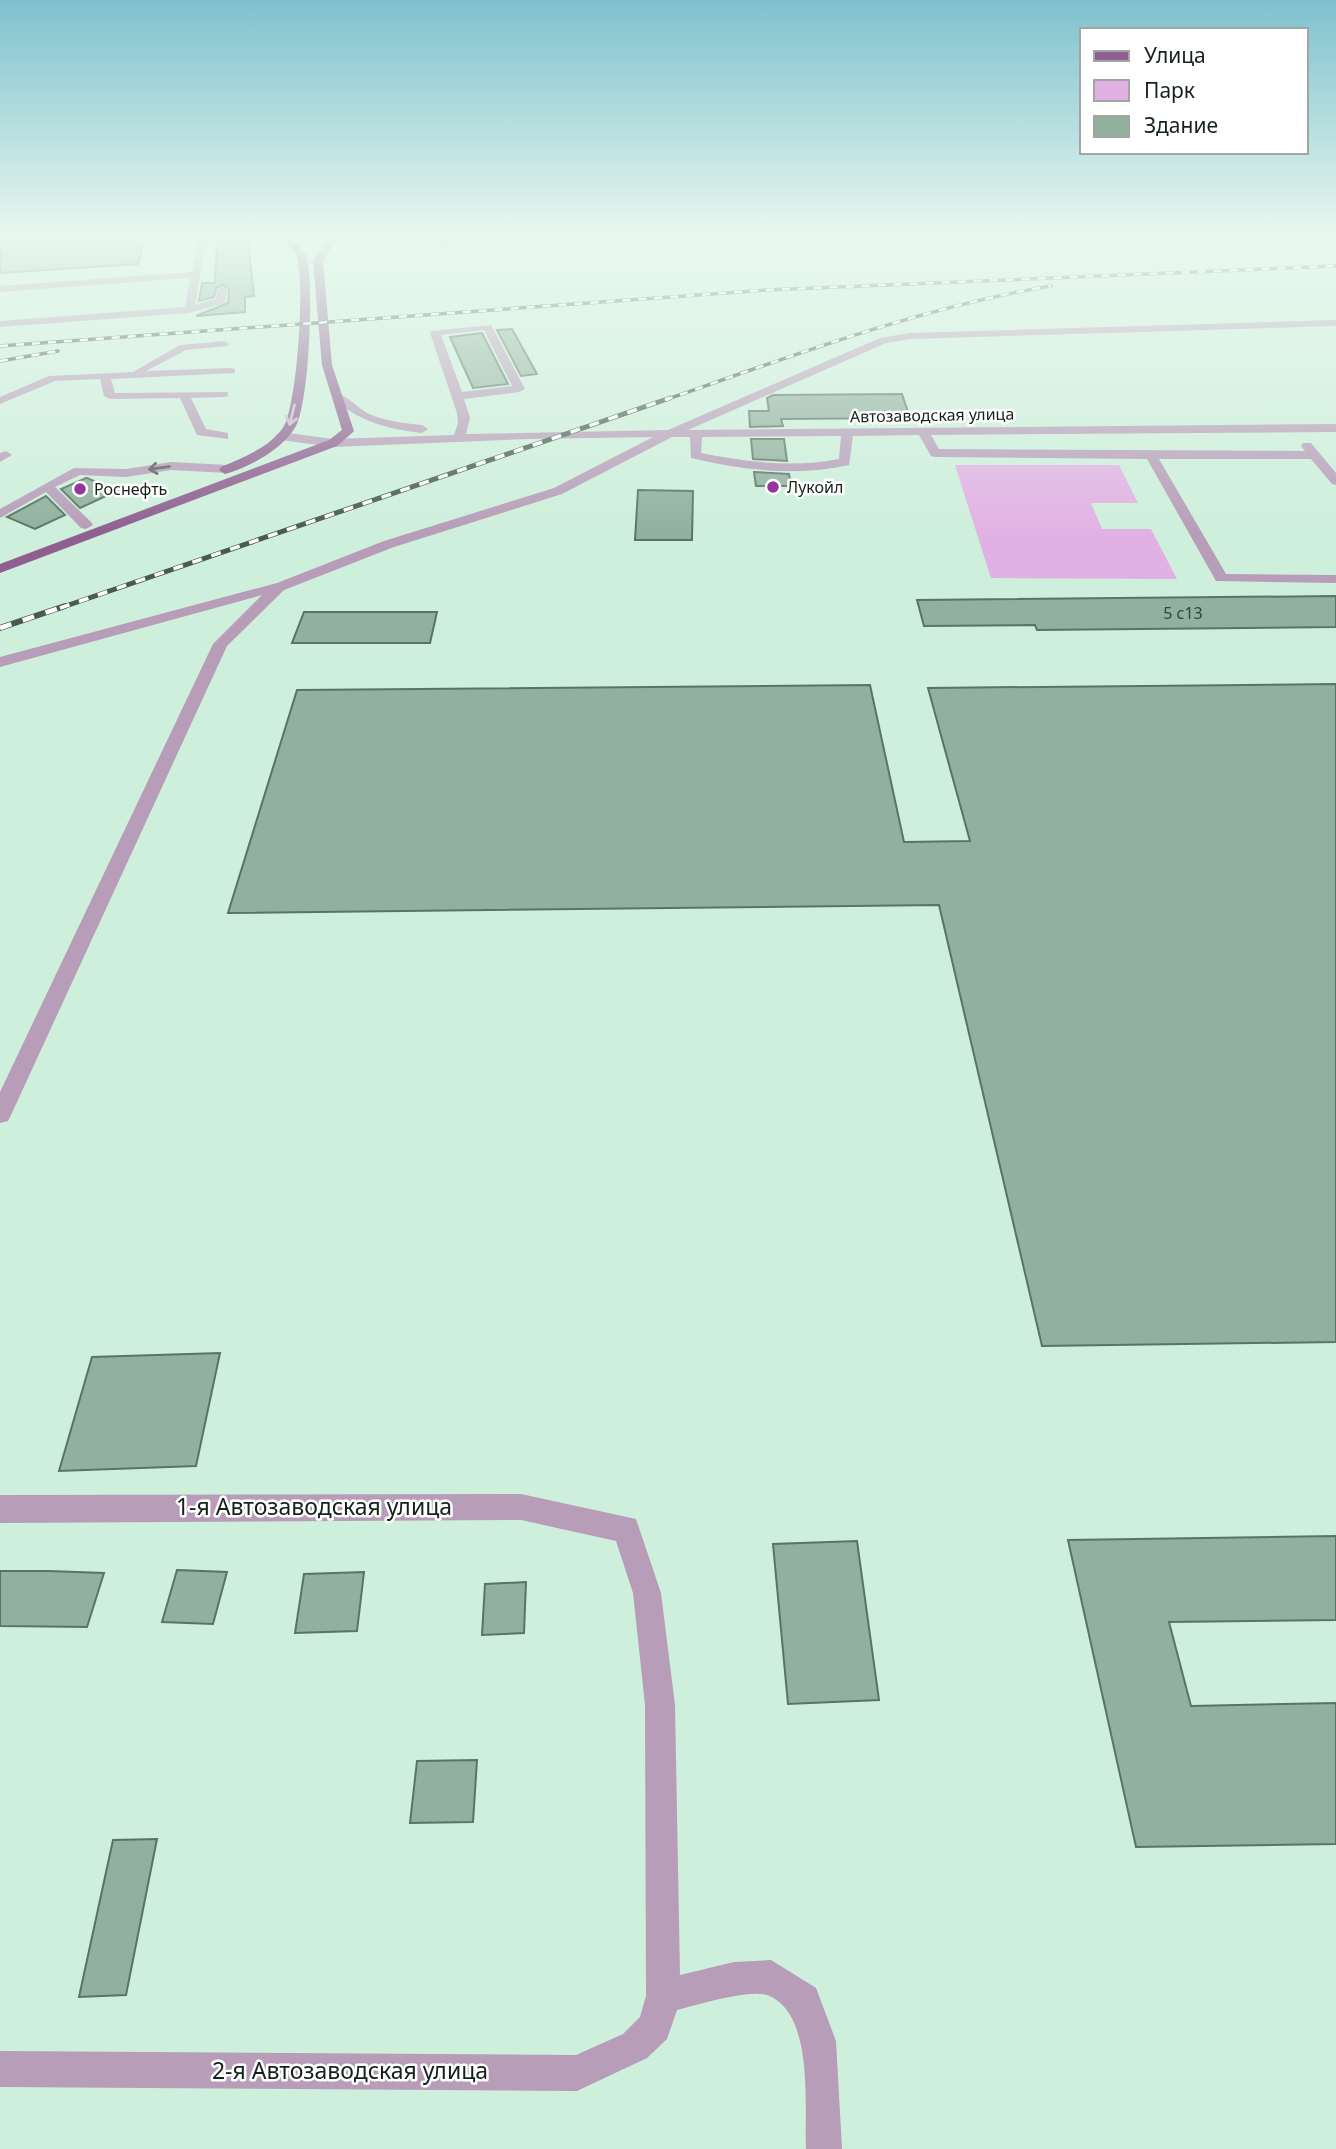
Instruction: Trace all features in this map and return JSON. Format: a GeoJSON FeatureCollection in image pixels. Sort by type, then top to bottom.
{"type":"FeatureCollection","features":[{"type":"Feature","properties":{"kind":"main road"},"geometry":{"type":"LineString","coordinates":[[0,558],[228,469],[266,448],[292,424],[302,360],[303,334]]}},
{"type":"Feature","properties":{"kind":"main road"},"geometry":{"type":"LineString","coordinates":[[0,569],[291,456],[333,443],[348,431],[327,365],[324,334]]}},
{"type":"Feature","properties":{"kind":"street"},"geometry":{"type":"LineString","coordinates":[[435,334],[466,420],[460,434]]}},
{"type":"Feature","properties":{"kind":"street"},"geometry":{"type":"LineString","coordinates":[[457,396],[519,389],[491,334]]}},
{"type":"Feature","properties":{"kind":"street"},"geometry":{"type":"LineString","coordinates":[[0,662],[279,587],[389,544],[558,491],[669,434],[892,338],[1002,334]]}},
{"type":"Feature","properties":{"kind":"street"},"geometry":{"type":"LineString","coordinates":[[130,376],[184,347],[224,344]]}},
{"type":"Feature","properties":{"kind":"street"},"geometry":{"type":"LineString","coordinates":[[0,401],[54,378],[231,371]]}},
{"type":"Feature","properties":{"kind":"street"},"geometry":{"type":"LineString","coordinates":[[105,378],[110,396],[224,394]]}},
{"type":"Feature","properties":{"kind":"street"},"geometry":{"type":"LineString","coordinates":[[184,395],[201,432],[225,436]]}},
{"type":"Feature","properties":{"kind":"street"},"geometry":{"type":"LineString","coordinates":[[337,396],[354,412],[372,421],[460,434]]}},
{"type":"Feature","properties":{"kind":"street","name":"Автозаводская улица"},"geometry":{"type":"LineString","coordinates":[[460,434],[1336,428]]}},
{"type":"Feature","properties":{"kind":"street"},"geometry":{"type":"LineString","coordinates":[[1292,429],[1336,481]]}},
{"type":"Feature","properties":{"kind":"street"},"geometry":{"type":"LineString","coordinates":[[923,431],[935,453],[1314,455]]}},
{"type":"Feature","properties":{"kind":"street"},"geometry":{"type":"LineString","coordinates":[[696,434],[695,455],[745,466],[815,468],[845,462],[847,432]]}},
{"type":"Feature","properties":{"kind":"street"},"geometry":{"type":"LineString","coordinates":[[281,436],[333,443],[460,434]]}},
{"type":"Feature","properties":{"kind":"street"},"geometry":{"type":"LineString","coordinates":[[291,456],[365,442]]}},
{"type":"Feature","properties":{"kind":"street"},"geometry":{"type":"LineString","coordinates":[[1151,455],[1221,578],[1336,579]]}},
{"type":"Feature","properties":{"kind":"street"},"geometry":{"type":"LineString","coordinates":[[0,513],[78,471],[126,473],[171,466],[228,469]]}},
{"type":"Feature","properties":{"kind":"street"},"geometry":{"type":"LineString","coordinates":[[47,486],[86,525]]}},
{"type":"Feature","properties":{"kind":"street"},"geometry":{"type":"LineString","coordinates":[[0,1115],[220,643],[279,587]]}},
{"type":"Feature","properties":{"kind":"street","name":"1-я Автозаводская улица"},"geometry":{"type":"LineString","coordinates":[[0,1509],[521,1507],[626,1529]]}},
{"type":"Feature","properties":{"kind":"street","name":"2-я Автозаводская улица"},"geometry":{"type":"LineString","coordinates":[[0,2069],[577,2073],[635,2046],[655,2028],[663,1996],[660,1705],[647,1593],[626,1529]]}},
{"type":"Feature","properties":{"kind":"street"},"geometry":{"type":"LineString","coordinates":[[663,1996],[734,1979],[771,1978],[804,2000],[819,2041],[824,2149]]}},
{"type":"Feature","properties":{"kind":"green space"},"geometry":{"type":"Polygon","coordinates":[[[955,465],[1119,465],[1138,503],[1091,503],[1102,529],[1151,529],[1177,579],[991,578],[955,465]]]}},
{"type":"Feature","properties":{"kind":"building"},"geometry":{"type":"Polygon","coordinates":[[[483,334],[508,384],[473,388],[450,337],[483,334]]]}},
{"type":"Feature","properties":{"kind":"building"},"geometry":{"type":"Polygon","coordinates":[[[499,334],[515,334],[537,374],[521,376],[499,334]]]}},
{"type":"Feature","properties":{"kind":"building"},"geometry":{"type":"Polygon","coordinates":[[[902,394],[910,418],[781,419],[783,426],[750,427],[749,411],[769,411],[767,398],[773,395],[902,394]]]}},
{"type":"Feature","properties":{"kind":"building"},"geometry":{"type":"Polygon","coordinates":[[[751,439],[784,439],[787,461],[753,459],[751,439]]]}},
{"type":"Feature","properties":{"kind":"building"},"geometry":{"type":"Polygon","coordinates":[[[754,472],[789,474],[791,486],[756,486],[754,472]]]}},
{"type":"Feature","properties":{"kind":"building"},"geometry":{"type":"Polygon","coordinates":[[[86,478],[117,491],[80,508],[61,489],[86,478]]]}},
{"type":"Feature","properties":{"kind":"building"},"geometry":{"type":"Polygon","coordinates":[[[638,490],[693,491],[692,540],[635,540],[638,490]]]}},
{"type":"Feature","properties":{"kind":"building"},"geometry":{"type":"Polygon","coordinates":[[[46,496],[65,515],[35,529],[7,517],[46,496]]]}},
{"type":"Feature","properties":{"kind":"building"},"geometry":{"type":"Polygon","coordinates":[[[1336,596],[1336,627],[1037,630],[1035,625],[924,626],[917,600],[1336,596]]]}},
{"type":"Feature","properties":{"kind":"building"},"geometry":{"type":"Polygon","coordinates":[[[304,612],[437,612],[430,643],[292,643],[304,612]]]}},
{"type":"Feature","properties":{"kind":"building"},"geometry":{"type":"Polygon","coordinates":[[[1336,684],[1336,1342],[1042,1346],[939,905],[228,913],[297,690],[870,685],[904,842],[970,841],[928,688],[1336,684]]]}},
{"type":"Feature","properties":{"kind":"building"},"geometry":{"type":"Polygon","coordinates":[[[220,1353],[196,1466],[59,1471],[92,1357],[220,1353]]]}},
{"type":"Feature","properties":{"kind":"building"},"geometry":{"type":"Polygon","coordinates":[[[1336,1536],[1336,1620],[1169,1622],[1191,1706],[1336,1703],[1336,1844],[1136,1847],[1068,1540],[1336,1536]]]}},
{"type":"Feature","properties":{"kind":"building"},"geometry":{"type":"Polygon","coordinates":[[[857,1541],[879,1700],[788,1704],[773,1544],[857,1541]]]}},
{"type":"Feature","properties":{"kind":"building"},"geometry":{"type":"Polygon","coordinates":[[[177,1570],[227,1572],[213,1624],[162,1622],[177,1570]]]}},
{"type":"Feature","properties":{"kind":"building"},"geometry":{"type":"Polygon","coordinates":[[[0,1571],[104,1573],[87,1627],[0,1626],[0,1571]]]}},
{"type":"Feature","properties":{"kind":"building"},"geometry":{"type":"Polygon","coordinates":[[[364,1572],[357,1631],[295,1633],[304,1574],[364,1572]]]}},
{"type":"Feature","properties":{"kind":"building"},"geometry":{"type":"Polygon","coordinates":[[[526,1582],[524,1633],[482,1635],[485,1584],[526,1582]]]}},
{"type":"Feature","properties":{"kind":"building"},"geometry":{"type":"Polygon","coordinates":[[[477,1760],[473,1822],[410,1823],[417,1761],[477,1760]]]}},
{"type":"Feature","properties":{"kind":"building"},"geometry":{"type":"Polygon","coordinates":[[[157,1839],[126,1995],[79,1997],[113,1840],[157,1839]]]}},
{"type":"Feature","properties":{"kind":"railway"},"geometry":{"type":"LineString","coordinates":[[0,346],[160,334]]}},
{"type":"Feature","properties":{"kind":"railway"},"geometry":{"type":"LineString","coordinates":[[665,400],[858,334]]}},
{"type":"Feature","properties":{"kind":"railway"},"geometry":{"type":"LineString","coordinates":[[0,361],[58,351]]}},
{"type":"Feature","properties":{"kind":"railway"},"geometry":{"type":"LineString","coordinates":[[60,608],[670,398]]}},
{"type":"Feature","properties":{"kind":"railway"},"geometry":{"type":"LineString","coordinates":[[0,628],[65,606]]}},
{"type":"Feature","properties":{"kind":"place","name":"Лукойл"},"geometry":{"type":"Point","coordinates":[773,487]}},
{"type":"Feature","properties":{"kind":"place","name":"Роснефть"},"geometry":{"type":"Point","coordinates":[80,489]}}]}
